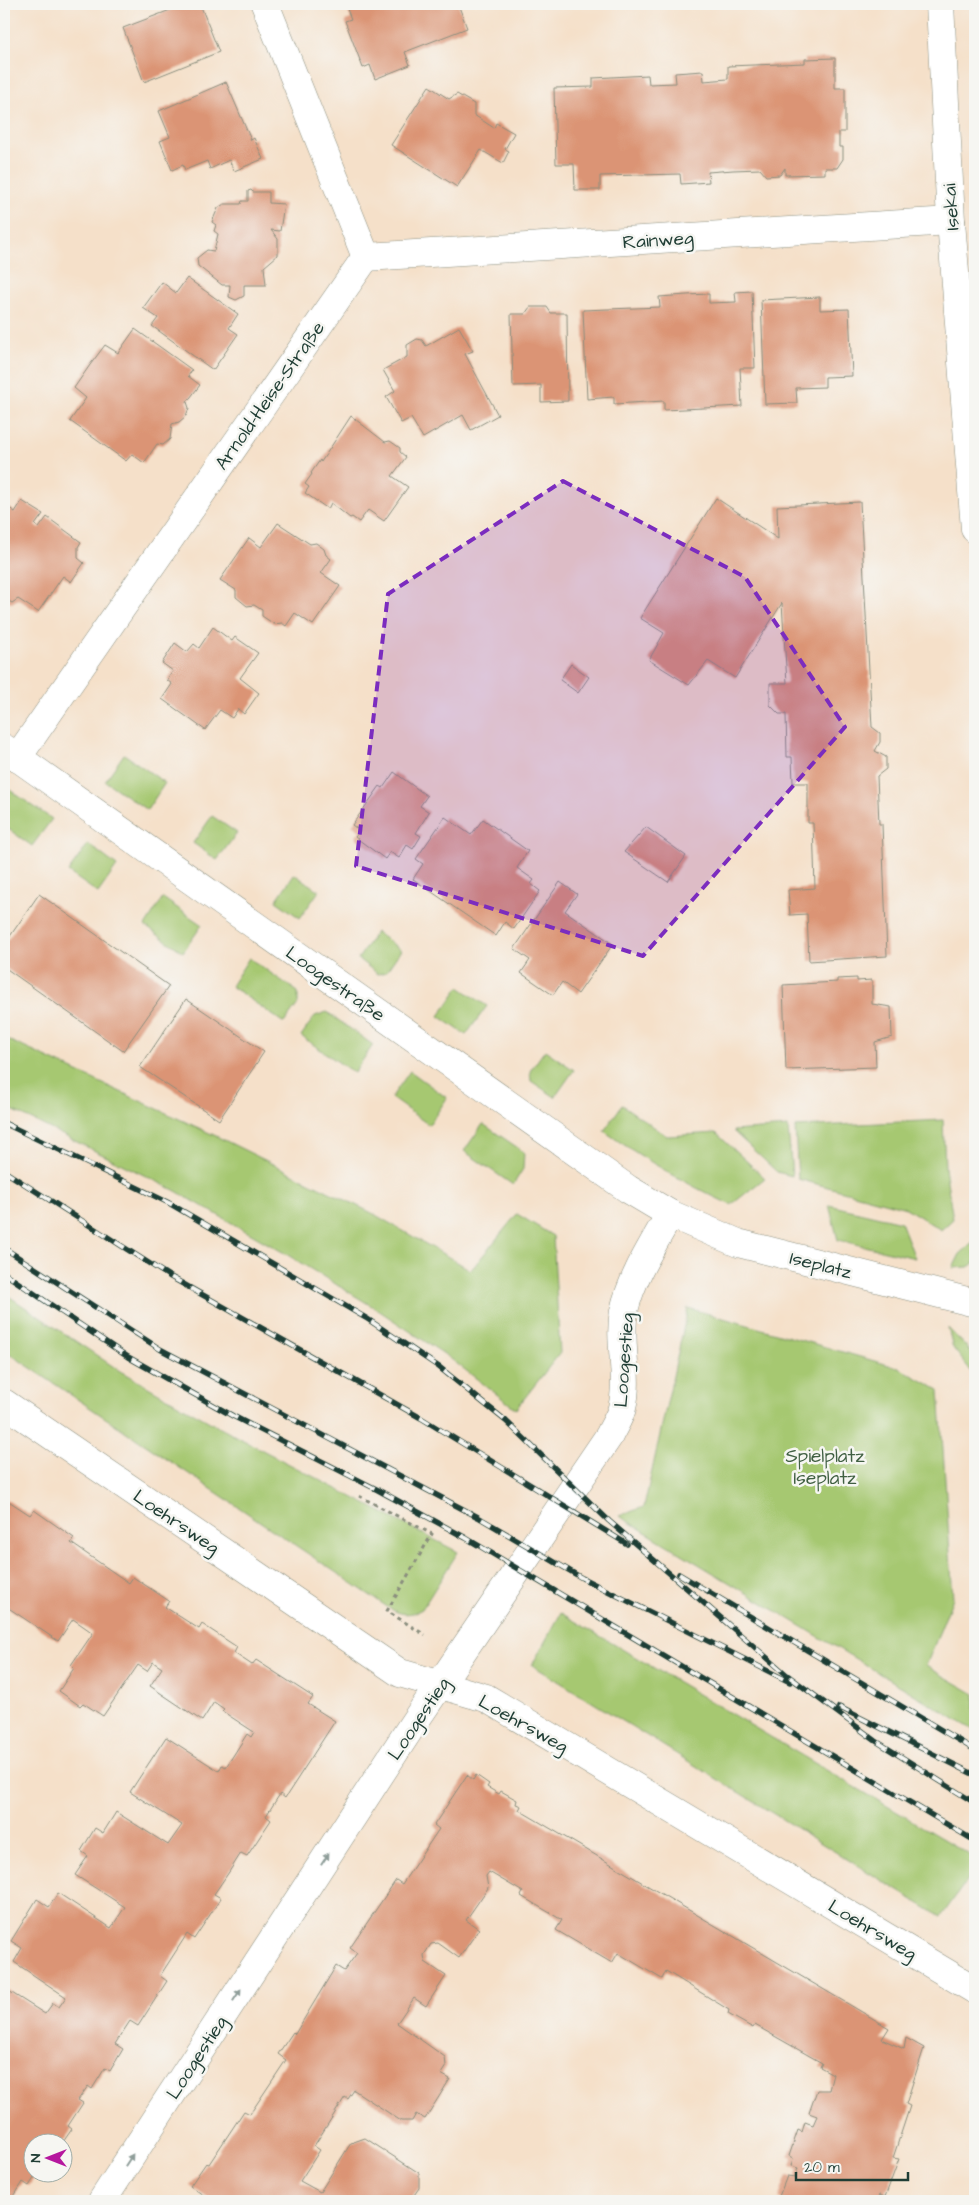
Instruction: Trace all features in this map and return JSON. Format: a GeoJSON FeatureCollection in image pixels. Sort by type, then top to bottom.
{"type":"FeatureCollection","features":[{"type":"Feature","properties":{"kind":"street"},"geometry":{"type":"LineString","coordinates":[[265,4],[366,257]]}},
{"type":"Feature","properties":{"kind":"street","name":"Isekai"},"geometry":{"type":"LineString","coordinates":[[940,4],[951,221],[975,529]]}},
{"type":"Feature","properties":{"kind":"street","name":"Rainweg"},"geometry":{"type":"LineString","coordinates":[[366,257],[951,221]]}},
{"type":"Feature","properties":{"kind":"street","name":"Arnold-Heise-Straße"},"geometry":{"type":"LineString","coordinates":[[11,753],[366,257]]}},
{"type":"Feature","properties":{"kind":"street","name":"Loogestraße"},"geometry":{"type":"LineString","coordinates":[[11,753],[620,1183],[670,1214]]}},
{"type":"Feature","properties":{"kind":"street","name":"Iseplatz"},"geometry":{"type":"LineString","coordinates":[[670,1214],[738,1243],[975,1303]]}},
{"type":"Feature","properties":{"kind":"street","name":"Loogestieg"},"geometry":{"type":"LineString","coordinates":[[102,2201],[440,1685],[609,1436],[622,1407],[624,1312],[632,1285],[670,1214]]}},
{"type":"Feature","properties":{"kind":"street","name":"Loehrsweg"},"geometry":{"type":"LineString","coordinates":[[4,1403],[400,1673],[486,1698],[975,1990]]}},
{"type":"Feature","properties":{"kind":"path"},"geometry":{"type":"LineString","coordinates":[[359,1496],[432,1534],[387,1611],[425,1635]]}},
{"type":"Feature","properties":{"kind":"highlighted area"},"geometry":{"type":"Polygon","coordinates":[[[563,481],[745,577],[845,727],[643,956],[356,866],[388,594],[563,481]]]}},
{"type":"Feature","properties":{"kind":"green space"},"geometry":{"type":"Polygon","coordinates":[[[124,754],[165,783],[147,810],[105,781],[124,754]]]}},
{"type":"Feature","properties":{"kind":"green space"},"geometry":{"type":"Polygon","coordinates":[[[4,786],[52,819],[32,846],[4,826],[4,786]]]}},
{"type":"Feature","properties":{"kind":"green space"},"geometry":{"type":"Polygon","coordinates":[[[212,816],[237,833],[217,860],[193,843],[212,816]]]}},
{"type":"Feature","properties":{"kind":"green space"},"geometry":{"type":"Polygon","coordinates":[[[88,844],[117,866],[98,893],[68,872],[88,844]]]}},
{"type":"Feature","properties":{"kind":"green space"},"geometry":{"type":"Polygon","coordinates":[[[294,874],[319,891],[300,918],[276,901],[294,874]]]}},
{"type":"Feature","properties":{"kind":"green space"},"geometry":{"type":"Polygon","coordinates":[[[163,898],[202,925],[183,952],[145,926],[163,898]]]}},
{"type":"Feature","properties":{"kind":"green space"},"geometry":{"type":"Polygon","coordinates":[[[376,932],[401,950],[386,972],[378,974],[358,959],[376,932]]]}},
{"type":"Feature","properties":{"kind":"green space"},"geometry":{"type":"Polygon","coordinates":[[[249,958],[298,992],[298,1004],[284,1023],[231,986],[249,958]]]}},
{"type":"Feature","properties":{"kind":"green space"},"geometry":{"type":"Polygon","coordinates":[[[459,987],[487,1006],[466,1035],[439,1016],[459,987]]]}},
{"type":"Feature","properties":{"kind":"green space"},"geometry":{"type":"Polygon","coordinates":[[[327,1012],[373,1045],[354,1073],[301,1036],[315,1016],[327,1012]]]}},
{"type":"Feature","properties":{"kind":"green space"},"geometry":{"type":"Polygon","coordinates":[[[4,1038],[216,1136],[372,1213],[471,1270],[517,1214],[553,1236],[560,1353],[516,1409],[447,1356],[375,1308],[286,1254],[174,1190],[4,1106],[4,1038]]]}},
{"type":"Feature","properties":{"kind":"green space"},"geometry":{"type":"Polygon","coordinates":[[[545,1050],[574,1070],[555,1097],[531,1081],[530,1071],[545,1050]]]}},
{"type":"Feature","properties":{"kind":"green space"},"geometry":{"type":"Polygon","coordinates":[[[410,1071],[447,1098],[429,1125],[391,1098],[410,1071]]]}},
{"type":"Feature","properties":{"kind":"green space"},"geometry":{"type":"Polygon","coordinates":[[[622,1105],[667,1136],[716,1133],[765,1178],[731,1205],[698,1189],[650,1162],[604,1131],[622,1105]]]}},
{"type":"Feature","properties":{"kind":"green space"},"geometry":{"type":"Polygon","coordinates":[[[943,1120],[945,1168],[953,1219],[941,1230],[906,1208],[798,1179],[795,1127],[943,1120]]]}},
{"type":"Feature","properties":{"kind":"green space"},"geometry":{"type":"Polygon","coordinates":[[[483,1124],[524,1152],[523,1169],[513,1185],[464,1151],[483,1124]]]}},
{"type":"Feature","properties":{"kind":"green space"},"geometry":{"type":"Polygon","coordinates":[[[788,1127],[792,1176],[777,1172],[733,1131],[788,1127]]]}},
{"type":"Feature","properties":{"kind":"green space"},"geometry":{"type":"Polygon","coordinates":[[[829,1205],[901,1222],[915,1258],[838,1240],[829,1205]]]}},
{"type":"Feature","properties":{"kind":"green space"},"geometry":{"type":"Polygon","coordinates":[[[975,1241],[975,1263],[968,1267],[953,1268],[960,1254],[975,1241]]]}},
{"type":"Feature","properties":{"kind":"green space"},"geometry":{"type":"Polygon","coordinates":[[[4,1293],[120,1371],[222,1429],[458,1552],[422,1609],[406,1614],[389,1608],[4,1350],[4,1293]]]}},
{"type":"Feature","properties":{"kind":"green space","name":"Spielplatz Iseplatz"},"geometry":{"type":"Polygon","coordinates":[[[688,1308],[899,1368],[939,1390],[953,1598],[926,1666],[975,1694],[975,1731],[619,1516],[644,1507],[688,1308]]]}},
{"type":"Feature","properties":{"kind":"green space"},"geometry":{"type":"Polygon","coordinates":[[[948,1328],[966,1346],[975,1359],[975,1376],[953,1348],[948,1328]]]}},
{"type":"Feature","properties":{"kind":"green space"},"geometry":{"type":"Polygon","coordinates":[[[561,1613],[975,1858],[975,1869],[941,1917],[532,1665],[561,1613]]]}},
{"type":"Feature","properties":{"kind":"building"},"geometry":{"type":"Polygon","coordinates":[[[186,4],[200,4],[219,52],[144,82],[123,28],[186,4]]]}},
{"type":"Feature","properties":{"kind":"building"},"geometry":{"type":"Polygon","coordinates":[[[345,4],[458,4],[467,28],[405,52],[410,65],[375,79],[370,65],[363,68],[345,21],[351,19],[345,4]]]}},
{"type":"Feature","properties":{"kind":"building"},"geometry":{"type":"Polygon","coordinates":[[[835,58],[835,88],[845,88],[845,132],[839,132],[839,147],[843,147],[843,159],[837,168],[825,168],[825,174],[785,175],[785,168],[780,175],[766,176],[760,169],[733,170],[708,172],[709,182],[681,184],[680,174],[600,176],[600,190],[575,190],[574,164],[556,164],[554,88],[593,87],[593,78],[648,75],[649,84],[676,83],[675,73],[703,71],[704,81],[728,79],[728,66],[805,63],[805,59],[835,58]]]}},
{"type":"Feature","properties":{"kind":"building"},"geometry":{"type":"Polygon","coordinates":[[[226,82],[251,140],[254,138],[263,159],[234,171],[229,160],[210,169],[207,161],[185,170],[183,165],[172,170],[160,141],[170,137],[159,111],[226,82]]]}},
{"type":"Feature","properties":{"kind":"building"},"geometry":{"type":"Polygon","coordinates":[[[429,86],[449,99],[457,94],[474,104],[474,115],[494,128],[496,123],[514,133],[505,149],[509,151],[503,163],[481,150],[457,187],[391,145],[429,86]]]}},
{"type":"Feature","properties":{"kind":"building"},"geometry":{"type":"Polygon","coordinates":[[[251,190],[253,192],[269,192],[269,203],[284,204],[280,231],[271,230],[278,239],[278,255],[264,267],[266,285],[244,285],[244,296],[236,300],[229,297],[230,285],[222,285],[198,266],[197,258],[207,250],[214,251],[218,234],[214,231],[216,225],[212,222],[218,208],[224,204],[241,204],[242,201],[248,201],[248,191],[251,190]]]}},
{"type":"Feature","properties":{"kind":"building"},"geometry":{"type":"Polygon","coordinates":[[[187,278],[238,314],[229,328],[238,334],[213,370],[152,326],[158,318],[143,308],[162,282],[176,293],[187,278]]]}},
{"type":"Feature","properties":{"kind":"building"},"geometry":{"type":"Polygon","coordinates":[[[752,291],[755,368],[740,368],[742,406],[664,410],[664,401],[614,404],[614,397],[587,399],[583,310],[660,307],[659,297],[687,295],[709,294],[709,303],[736,302],[735,292],[752,291]]]}},
{"type":"Feature","properties":{"kind":"building"},"geometry":{"type":"Polygon","coordinates":[[[820,297],[820,310],[849,309],[852,376],[825,377],[825,387],[796,388],[797,403],[765,404],[761,300],[820,297]]]}},
{"type":"Feature","properties":{"kind":"building"},"geometry":{"type":"Polygon","coordinates":[[[530,307],[547,307],[551,313],[567,313],[568,401],[541,402],[541,385],[513,386],[511,314],[525,314],[530,307]]]}},
{"type":"Feature","properties":{"kind":"building"},"geometry":{"type":"Polygon","coordinates":[[[459,327],[473,351],[465,354],[498,415],[471,430],[463,415],[423,438],[411,418],[401,423],[386,397],[395,391],[383,370],[407,357],[407,345],[417,339],[422,340],[426,346],[459,327]]]}},
{"type":"Feature","properties":{"kind":"building"},"geometry":{"type":"Polygon","coordinates":[[[135,329],[192,370],[188,376],[200,385],[187,402],[189,408],[186,416],[179,422],[172,424],[170,439],[163,445],[157,444],[144,463],[132,454],[126,461],[70,421],[86,398],[74,388],[90,365],[105,345],[118,353],[135,329]]]}},
{"type":"Feature","properties":{"kind":"building"},"geometry":{"type":"Polygon","coordinates":[[[351,416],[385,442],[390,441],[400,448],[400,452],[406,457],[392,476],[408,487],[384,521],[368,510],[359,522],[352,517],[350,518],[331,503],[328,509],[305,493],[309,487],[305,484],[311,473],[320,460],[321,462],[351,416]]]}},
{"type":"Feature","properties":{"kind":"building"},"geometry":{"type":"Polygon","coordinates":[[[716,498],[778,539],[777,506],[860,502],[872,727],[880,733],[880,742],[875,751],[886,757],[886,769],[877,776],[879,824],[882,824],[887,956],[809,961],[807,914],[790,915],[788,890],[815,888],[813,823],[808,823],[808,783],[793,783],[792,757],[787,757],[786,714],[779,714],[770,705],[770,683],[787,683],[782,603],[735,678],[708,661],[689,685],[649,660],[664,633],[640,618],[716,498]]]}},
{"type":"Feature","properties":{"kind":"building"},"geometry":{"type":"Polygon","coordinates":[[[22,501],[43,514],[35,525],[39,528],[47,517],[81,542],[78,547],[78,558],[84,563],[71,582],[63,576],[38,612],[18,599],[12,603],[4,598],[4,504],[15,512],[22,501]]]}},
{"type":"Feature","properties":{"kind":"building"},"geometry":{"type":"Polygon","coordinates":[[[278,523],[310,544],[316,543],[324,549],[326,555],[331,559],[321,573],[340,586],[313,625],[295,613],[286,626],[282,623],[274,624],[262,616],[262,610],[254,605],[247,606],[236,597],[236,590],[220,580],[249,538],[261,547],[278,523]]]}},
{"type":"Feature","properties":{"kind":"building"},"geometry":{"type":"Polygon","coordinates":[[[213,627],[232,641],[235,637],[258,653],[240,678],[259,693],[244,714],[238,709],[232,718],[220,710],[205,730],[162,699],[172,684],[167,680],[173,671],[162,663],[175,643],[187,652],[194,644],[199,648],[213,627]]]}},
{"type":"Feature","properties":{"kind":"building"},"geometry":{"type":"Polygon","coordinates":[[[571,664],[589,677],[578,693],[560,680],[571,664]]]}},
{"type":"Feature","properties":{"kind":"building"},"geometry":{"type":"Polygon","coordinates":[[[394,772],[427,796],[420,806],[429,812],[416,833],[421,836],[413,849],[407,845],[399,858],[390,852],[385,859],[355,837],[360,831],[352,825],[380,786],[383,788],[394,772]]]}},
{"type":"Feature","properties":{"kind":"building"},"geometry":{"type":"Polygon","coordinates":[[[445,817],[471,835],[483,819],[528,851],[517,868],[534,880],[531,884],[540,891],[514,929],[505,922],[496,936],[413,879],[423,864],[416,859],[445,817]]]}},
{"type":"Feature","properties":{"kind":"building"},"geometry":{"type":"Polygon","coordinates":[[[646,827],[686,856],[668,882],[624,852],[646,827]]]}},
{"type":"Feature","properties":{"kind":"building"},"geometry":{"type":"Polygon","coordinates":[[[560,882],[577,894],[565,911],[613,944],[578,994],[562,982],[553,995],[521,973],[530,960],[514,949],[560,882]]]}},
{"type":"Feature","properties":{"kind":"building"},"geometry":{"type":"Polygon","coordinates":[[[39,894],[169,986],[123,1051],[4,967],[4,945],[39,894]]]}},
{"type":"Feature","properties":{"kind":"building"},"geometry":{"type":"Polygon","coordinates":[[[857,978],[857,981],[872,980],[872,1004],[891,1007],[892,1037],[875,1042],[876,1067],[786,1070],[783,985],[837,982],[837,979],[857,978]]]}},
{"type":"Feature","properties":{"kind":"building"},"geometry":{"type":"Polygon","coordinates":[[[186,999],[264,1052],[219,1120],[140,1067],[186,999]]]}},
{"type":"Feature","properties":{"kind":"building"},"geometry":{"type":"Polygon","coordinates":[[[4,1498],[30,1515],[34,1510],[74,1538],[71,1543],[129,1583],[133,1577],[169,1601],[165,1607],[199,1629],[202,1624],[237,1647],[234,1653],[252,1665],[256,1660],[313,1697],[308,1704],[335,1721],[285,1798],[280,1794],[266,1816],[271,1820],[247,1856],[241,1853],[214,1894],[221,1898],[194,1939],[187,1934],[160,1976],[167,1981],[138,2026],[130,2021],[115,2044],[123,2049],[110,2071],[105,2068],[92,2089],[88,2086],[78,2100],[83,2103],[68,2126],[72,2129],[70,2132],[22,2132],[23,2182],[11,2201],[4,2201],[4,1988],[45,2014],[53,2003],[59,2007],[66,1997],[14,1962],[22,1948],[11,1941],[37,1899],[49,1907],[58,1893],[111,1928],[125,1907],[75,1875],[88,1856],[81,1851],[95,1828],[103,1833],[116,1812],[168,1845],[182,1825],[130,1792],[166,1737],[219,1771],[222,1765],[226,1767],[247,1734],[251,1737],[254,1732],[222,1711],[224,1709],[214,1702],[202,1721],[150,1686],[162,1668],[153,1662],[147,1671],[138,1665],[103,1716],[83,1703],[80,1706],[59,1691],[74,1668],[71,1665],[93,1633],[73,1619],[58,1641],[4,1605],[4,1498]]]}},
{"type":"Feature","properties":{"kind":"building"},"geometry":{"type":"Polygon","coordinates":[[[467,1775],[473,1780],[476,1775],[489,1784],[487,1787],[499,1794],[501,1791],[517,1800],[516,1804],[521,1806],[519,1810],[889,2028],[882,2039],[904,2049],[906,2038],[924,2048],[906,2104],[910,2106],[893,2158],[899,2159],[885,2197],[879,2195],[877,2201],[783,2201],[778,2199],[787,2176],[795,2177],[798,2168],[791,2166],[793,2158],[789,2156],[798,2130],[802,2132],[805,2122],[813,2125],[817,2116],[809,2113],[817,2090],[829,2090],[833,2074],[820,2067],[822,2063],[755,2025],[753,2028],[728,2014],[729,2010],[666,1971],[662,1979],[618,1953],[612,1963],[556,1930],[562,1920],[521,1896],[523,1892],[489,1872],[486,1876],[488,1888],[466,1920],[479,1929],[459,1958],[438,1943],[431,1944],[424,1955],[425,1962],[446,1976],[426,2006],[414,1998],[397,2023],[445,2057],[446,2066],[441,2074],[450,2079],[425,2119],[416,2114],[412,2121],[401,2121],[354,2090],[348,2099],[345,2097],[314,2146],[320,2150],[300,2181],[320,2192],[351,2143],[365,2138],[419,2173],[419,2188],[410,2201],[212,2201],[190,2186],[206,2163],[209,2164],[244,2111],[250,2114],[286,2060],[278,2054],[293,2032],[295,2034],[336,1966],[344,1971],[357,1953],[350,1948],[396,1880],[402,1884],[439,1829],[434,1825],[467,1775]]]}},
{"type":"Feature","properties":{"kind":"building"},"geometry":{"type":"Polygon","coordinates":[[[23,2182],[32,2182],[29,2186],[23,2182]]]}},
{"type":"Feature","properties":{"kind":"railway"},"geometry":{"type":"LineString","coordinates":[[4,1123],[169,1203],[366,1318],[439,1367],[506,1421],[609,1521],[787,1675],[876,1741],[975,1803]]}},
{"type":"Feature","properties":{"kind":"railway"},"geometry":{"type":"LineString","coordinates":[[4,1171],[169,1276],[421,1418],[627,1544]]}},
{"type":"Feature","properties":{"kind":"railway"},"geometry":{"type":"LineString","coordinates":[[4,1248],[160,1349],[478,1517],[582,1578],[790,1682]]}},
{"type":"Feature","properties":{"kind":"railway"},"geometry":{"type":"LineString","coordinates":[[4,1273],[128,1357],[233,1416],[378,1490],[466,1538],[975,1841]]}},
{"type":"Feature","properties":{"kind":"railway"},"geometry":{"type":"LineString","coordinates":[[679,1574],[975,1750]]}},
{"type":"Feature","properties":{"kind":"railway"},"geometry":{"type":"LineString","coordinates":[[839,1707],[975,1775]]}}]}
